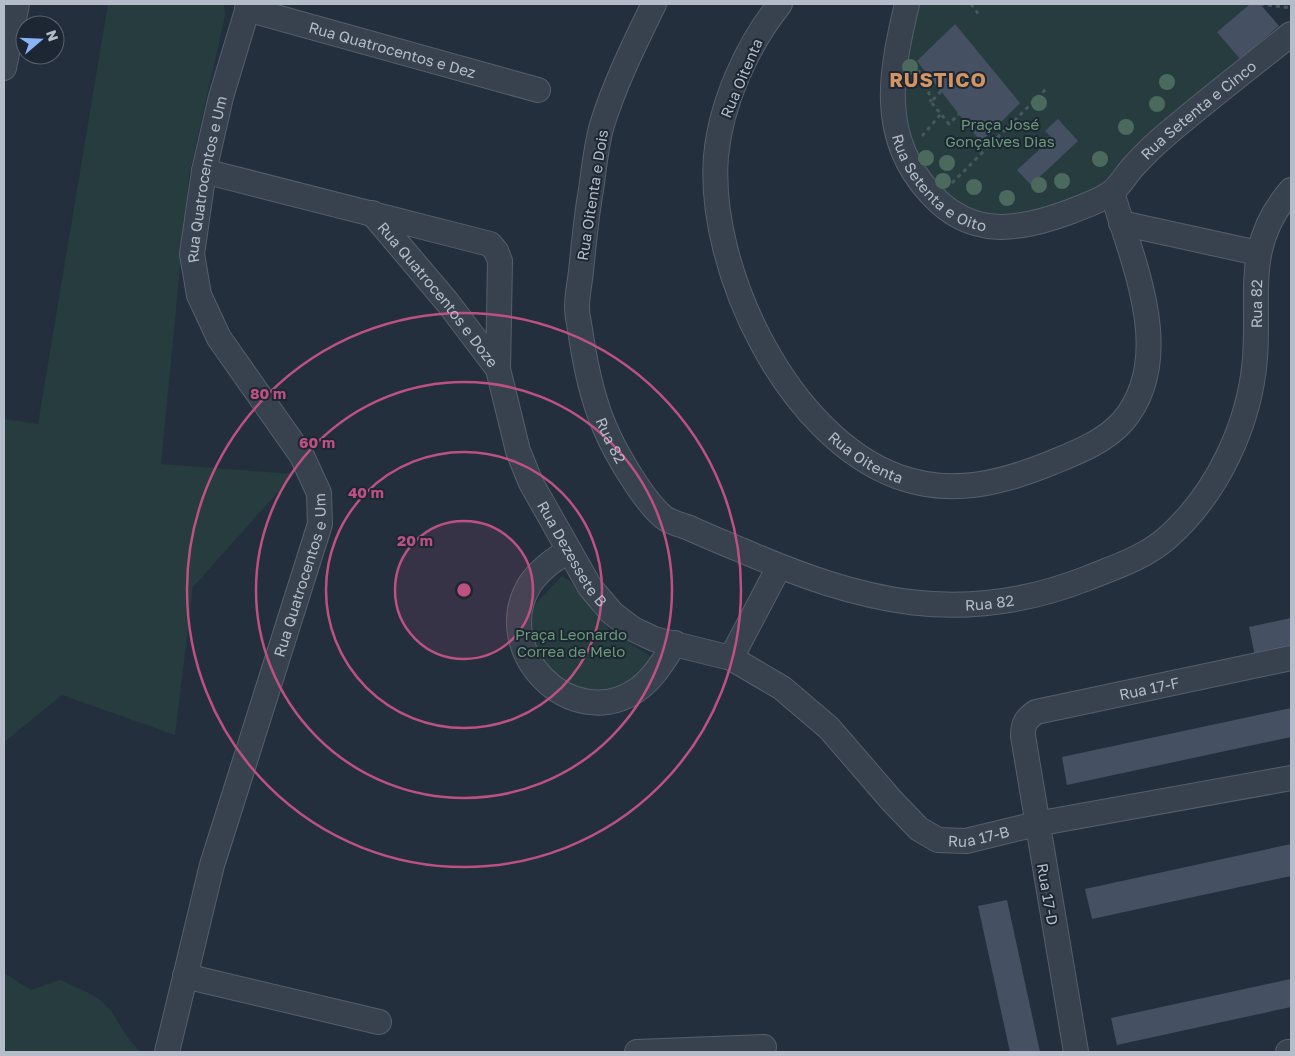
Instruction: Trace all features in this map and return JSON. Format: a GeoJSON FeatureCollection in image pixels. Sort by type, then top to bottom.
{"type":"FeatureCollection","features":[{"type":"Feature","properties":{"kind":"street"},"geometry":{"type":"LineString","coordinates":[[4,68],[17,4]]}},
{"type":"Feature","properties":{"kind":"street","name":"Rua Oitenta e Dois"},"geometry":{"type":"LineString","coordinates":[[577,307],[588,205],[601,128],[630,52],[654,4]]}},
{"type":"Feature","properties":{"kind":"street","name":"Rua Oitenta"},"geometry":{"type":"LineString","coordinates":[[780,4],[764,24],[746,60],[732,92],[720,133],[715,183],[722,236],[735,287],[773,361],[798,396],[827,430],[866,461],[899,477],[917,482],[952,486],[990,484],[1015,478],[1060,460],[1096,442],[1122,422],[1140,390],[1145,373],[1149,336],[1143,295],[1112,192]]}},
{"type":"Feature","properties":{"kind":"street","name":"Rua Setenta e Oito"},"geometry":{"type":"LineString","coordinates":[[907,4],[893,72],[891,102],[893,116],[901,146],[912,169],[936,200],[955,215],[970,223],[988,227],[1009,228],[1061,215],[1112,192]]}},
{"type":"Feature","properties":{"kind":"street","name":"Rua Quatrocentos e Dez"},"geometry":{"type":"LineString","coordinates":[[248,6],[538,90]]}},
{"type":"Feature","properties":{"kind":"street","name":"Rua Quatrocentos e Um"},"geometry":{"type":"LineString","coordinates":[[167,1052],[212,866],[320,524],[319,493],[302,456],[219,338],[199,295],[192,254],[204,171],[221,97],[248,6]]}},
{"type":"Feature","properties":{"kind":"street","name":"Rua Setenta e Cinco"},"geometry":{"type":"LineString","coordinates":[[1112,192],[1143,157],[1167,134],[1291,34]]}},
{"type":"Feature","properties":{"kind":"street","name":"Rua Quatrocentos e Doze"},"geometry":{"type":"LineString","coordinates":[[204,171],[490,244],[496,251],[500,261],[498,369]]}},
{"type":"Feature","properties":{"kind":"street","name":"Rua 82"},"geometry":{"type":"LineString","coordinates":[[577,307],[588,383],[605,430],[632,480],[666,518],[823,584],[871,597],[916,604],[962,605],[1010,599],[1056,589],[1122,564],[1152,548],[1172,532],[1205,492],[1222,466],[1243,424],[1249,404],[1255,359],[1258,253],[1264,235],[1291,190]]}},
{"type":"Feature","properties":{"kind":"street","name":"Rua Quatrocentos e Doze"},"geometry":{"type":"LineString","coordinates":[[372,213],[448,303],[498,369]]}},
{"type":"Feature","properties":{"kind":"street"},"geometry":{"type":"LineString","coordinates":[[1121,223],[1258,253]]}},
{"type":"Feature","properties":{"kind":"street","name":"Rua Dezessete B"},"geometry":{"type":"LineString","coordinates":[[498,369],[518,451],[531,483],[590,587],[612,613],[633,629],[654,639],[731,658]]}},
{"type":"Feature","properties":{"kind":"street"},"geometry":{"type":"LineString","coordinates":[[569,550],[542,568],[529,586],[520,614],[521,639],[529,663],[540,678],[566,696],[591,703],[609,702],[636,691],[653,676],[675,643]]}},
{"type":"Feature","properties":{"kind":"street"},"geometry":{"type":"LineString","coordinates":[[731,658],[779,567]]}},
{"type":"Feature","properties":{"kind":"street","name":"Rua 17-B"},"geometry":{"type":"LineString","coordinates":[[731,658],[782,688],[829,728],[892,801],[919,829],[938,840],[966,841],[1036,824],[1291,778]]}},
{"type":"Feature","properties":{"kind":"street","name":"Rua 17-F"},"geometry":{"type":"LineString","coordinates":[[1024,736],[1023,726],[1026,719],[1036,712],[1291,658]]}},
{"type":"Feature","properties":{"kind":"street","name":"Rua 17-D"},"geometry":{"type":"LineString","coordinates":[[1024,736],[1036,824],[1076,1052]]}},
{"type":"Feature","properties":{"kind":"street"},"geometry":{"type":"LineString","coordinates":[[185,976],[379,1022]]}},
{"type":"Feature","properties":{"kind":"street"},"geometry":{"type":"LineString","coordinates":[[637,1052],[764,1047]]}},
{"type":"Feature","properties":{"kind":"path"},"geometry":{"type":"LineString","coordinates":[[971,4],[979,15]]}},
{"type":"Feature","properties":{"kind":"path"},"geometry":{"type":"LineString","coordinates":[[1260,4],[1291,8]]}},
{"type":"Feature","properties":{"kind":"path"},"geometry":{"type":"LineString","coordinates":[[936,200],[1047,88]]}},
{"type":"Feature","properties":{"kind":"path"},"geometry":{"type":"LineString","coordinates":[[942,91],[931,102],[950,124],[960,114]]}},
{"type":"Feature","properties":{"kind":"green space"},"geometry":{"type":"Polygon","coordinates":[[[108,4],[224,4],[225,16],[189,175],[161,464],[294,474],[193,587],[175,735],[62,695],[4,742],[4,419],[38,424],[108,4]]]}},
{"type":"Feature","properties":{"kind":"green space","name":"Praça José Gonçalves Dias"},"geometry":{"type":"Polygon","coordinates":[[[914,4],[1250,4],[1217,32],[1240,59],[1095,189],[1071,202],[1004,218],[976,215],[939,190],[910,143],[899,101],[914,4]]]}},
{"type":"Feature","properties":{"kind":"green space","name":"Praça Leonardo Correa de Melo"},"geometry":{"type":"Polygon","coordinates":[[[562,576],[570,581],[610,631],[655,659],[627,689],[587,696],[539,664],[526,614],[562,576]]]}},
{"type":"Feature","properties":{"kind":"green space"},"geometry":{"type":"Polygon","coordinates":[[[4,973],[31,990],[60,980],[94,996],[106,1005],[128,1038],[141,1052],[4,1052],[4,973]]]}},
{"type":"Feature","properties":{"kind":"building"},"geometry":{"type":"Polygon","coordinates":[[[1250,4],[1260,4],[1279,26],[1240,59],[1217,32],[1250,4]]]}},
{"type":"Feature","properties":{"kind":"building"},"geometry":{"type":"Polygon","coordinates":[[[955,24],[1020,103],[981,142],[917,61],[955,24]]]}},
{"type":"Feature","properties":{"kind":"building"},"geometry":{"type":"Polygon","coordinates":[[[1058,119],[1078,141],[1031,185],[1017,170],[1052,138],[1045,131],[1058,119]]]}},
{"type":"Feature","properties":{"kind":"building"},"geometry":{"type":"Polygon","coordinates":[[[1291,618],[1291,648],[1255,656],[1249,627],[1291,618]]]}},
{"type":"Feature","properties":{"kind":"building"},"geometry":{"type":"Polygon","coordinates":[[[1291,708],[1291,737],[1067,785],[1062,757],[1291,708]]]}},
{"type":"Feature","properties":{"kind":"building"},"geometry":{"type":"Polygon","coordinates":[[[1291,844],[1291,876],[1092,919],[1085,889],[1291,844]]]}},
{"type":"Feature","properties":{"kind":"building"},"geometry":{"type":"Polygon","coordinates":[[[1007,900],[1040,1052],[1010,1052],[978,906],[1007,900]]]}},
{"type":"Feature","properties":{"kind":"building"},"geometry":{"type":"Polygon","coordinates":[[[1291,979],[1291,1007],[1117,1045],[1111,1018],[1291,979]]]}},
{"type":"Feature","properties":{"kind":"district","name":"RUSTICO"},"geometry":{"type":"Point","coordinates":[938,79]}}]}
